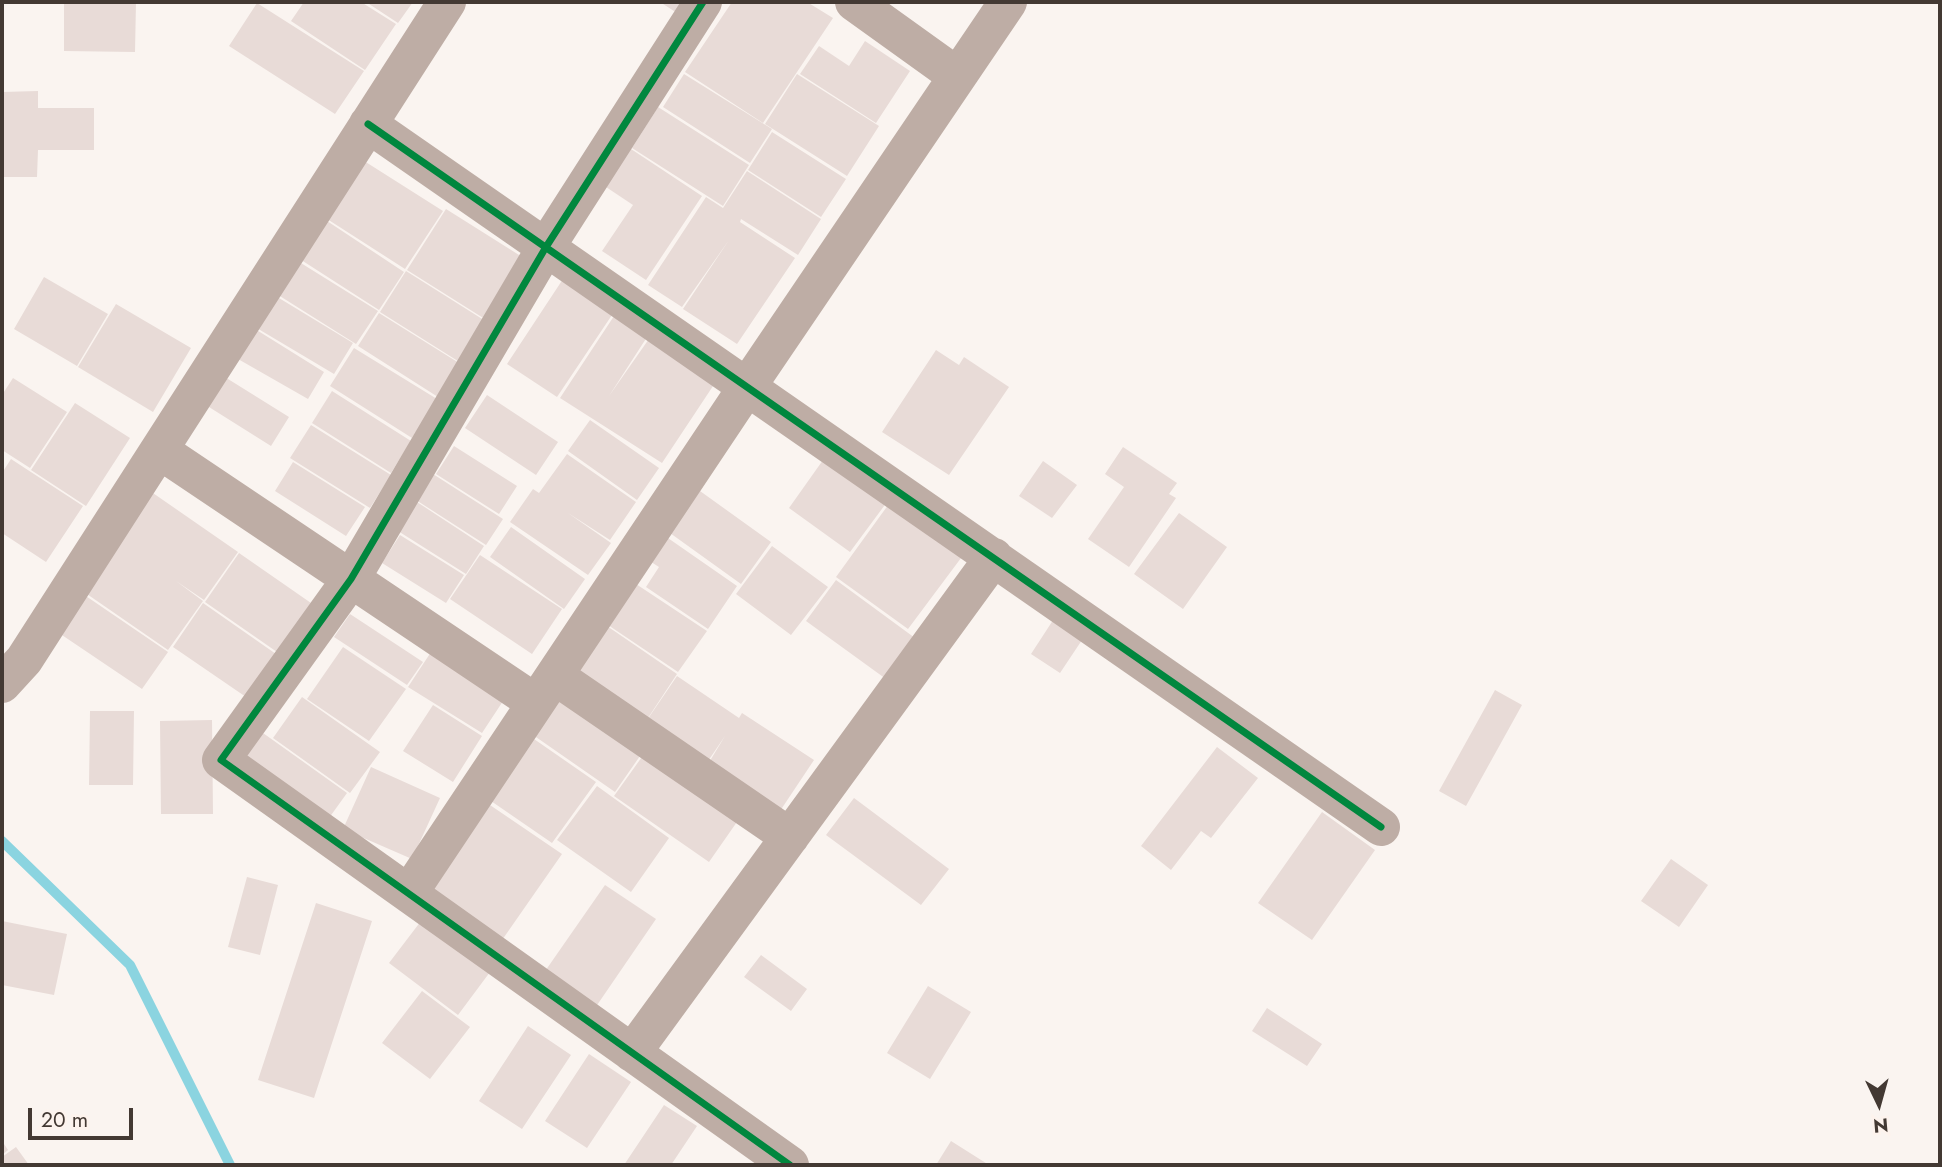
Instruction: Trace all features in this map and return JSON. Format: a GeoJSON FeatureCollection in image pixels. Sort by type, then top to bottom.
{"type":"FeatureCollection","features":[{"type":"Feature","properties":{"kind":"street"},"geometry":{"type":"LineString","coordinates":[[2,684],[24,660],[447,2]]}},
{"type":"Feature","properties":{"kind":"street"},"geometry":{"type":"LineString","coordinates":[[703,2],[546,247],[351,579],[222,760],[790,1165]]}},
{"type":"Feature","properties":{"kind":"street"},"geometry":{"type":"LineString","coordinates":[[854,2],[957,76]]}},
{"type":"Feature","properties":{"kind":"street"},"geometry":{"type":"LineString","coordinates":[[409,893],[1008,2]]}},
{"type":"Feature","properties":{"kind":"street"},"geometry":{"type":"LineString","coordinates":[[368,124],[1381,827]]}},
{"type":"Feature","properties":{"kind":"street"},"geometry":{"type":"LineString","coordinates":[[159,450],[351,579],[545,689],[790,837]]}},
{"type":"Feature","properties":{"kind":"street"},"geometry":{"type":"LineString","coordinates":[[632,1053],[994,558]]}},
{"type":"Feature","properties":{"kind":"building"},"geometry":{"type":"Polygon","coordinates":[[[64,2],[136,2],[135,52],[64,51],[64,2]]]}},
{"type":"Feature","properties":{"kind":"building"},"geometry":{"type":"Polygon","coordinates":[[[304,2],[361,2],[396,24],[365,70],[291,21],[304,2]]]}},
{"type":"Feature","properties":{"kind":"building"},"geometry":{"type":"Polygon","coordinates":[[[366,2],[413,2],[398,23],[366,2]]]}},
{"type":"Feature","properties":{"kind":"building"},"geometry":{"type":"Polygon","coordinates":[[[660,2],[684,2],[677,13],[660,2]]]}},
{"type":"Feature","properties":{"kind":"building"},"geometry":{"type":"Polygon","coordinates":[[[732,2],[807,2],[833,18],[763,123],[685,72],[732,2]]]}},
{"type":"Feature","properties":{"kind":"building"},"geometry":{"type":"Polygon","coordinates":[[[257,3],[364,71],[335,114],[229,46],[257,3]]]}},
{"type":"Feature","properties":{"kind":"building"},"geometry":{"type":"Polygon","coordinates":[[[865,41],[910,71],[876,123],[800,74],[819,46],[849,66],[865,41]]]}},
{"type":"Feature","properties":{"kind":"building"},"geometry":{"type":"Polygon","coordinates":[[[684,74],[772,129],[750,163],[663,107],[684,74]]]}},
{"type":"Feature","properties":{"kind":"building"},"geometry":{"type":"Polygon","coordinates":[[[797,74],[879,126],[847,176],[765,124],[797,74]]]}},
{"type":"Feature","properties":{"kind":"building"},"geometry":{"type":"Polygon","coordinates":[[[38,91],[38,108],[94,108],[94,150],[38,150],[37,177],[2,177],[2,92],[38,91]]]}},
{"type":"Feature","properties":{"kind":"building"},"geometry":{"type":"Polygon","coordinates":[[[658,107],[749,165],[723,206],[632,148],[658,107]]]}},
{"type":"Feature","properties":{"kind":"building"},"geometry":{"type":"Polygon","coordinates":[[[772,132],[846,179],[821,217],[748,170],[772,132]]]}},
{"type":"Feature","properties":{"kind":"building"},"geometry":{"type":"Polygon","coordinates":[[[628,147],[702,196],[646,280],[602,251],[633,205],[603,185],[628,147]]]}},
{"type":"Feature","properties":{"kind":"building"},"geometry":{"type":"Polygon","coordinates":[[[361,159],[443,211],[405,269],[324,217],[361,159]]]}},
{"type":"Feature","properties":{"kind":"building"},"geometry":{"type":"Polygon","coordinates":[[[747,171],[821,219],[798,255],[741,219],[740,222],[795,258],[737,344],[683,309],[729,240],[682,307],[648,285],[706,197],[723,208],[747,171]]]}},
{"type":"Feature","properties":{"kind":"building"},"geometry":{"type":"Polygon","coordinates":[[[446,209],[527,260],[488,321],[407,270],[446,209]]]}},
{"type":"Feature","properties":{"kind":"building"},"geometry":{"type":"Polygon","coordinates":[[[321,217],[404,272],[379,310],[295,256],[321,217]]]}},
{"type":"Feature","properties":{"kind":"building"},"geometry":{"type":"Polygon","coordinates":[[[296,260],[378,311],[356,344],[275,293],[296,260]]]}},
{"type":"Feature","properties":{"kind":"building"},"geometry":{"type":"Polygon","coordinates":[[[406,271],[487,322],[461,363],[380,312],[406,271]]]}},
{"type":"Feature","properties":{"kind":"building"},"geometry":{"type":"Polygon","coordinates":[[[44,277],[108,314],[77,366],[14,329],[44,277]]]}},
{"type":"Feature","properties":{"kind":"building"},"geometry":{"type":"Polygon","coordinates":[[[563,279],[614,312],[557,397],[507,364],[563,279]]]}},
{"type":"Feature","properties":{"kind":"building"},"geometry":{"type":"Polygon","coordinates":[[[274,295],[353,343],[334,374],[255,327],[274,295]]]}},
{"type":"Feature","properties":{"kind":"building"},"geometry":{"type":"Polygon","coordinates":[[[116,304],[191,348],[153,412],[78,367],[116,304]]]}},
{"type":"Feature","properties":{"kind":"building"},"geometry":{"type":"Polygon","coordinates":[[[379,313],[459,363],[438,397],[358,346],[379,313]]]}},
{"type":"Feature","properties":{"kind":"building"},"geometry":{"type":"Polygon","coordinates":[[[616,313],[649,334],[609,396],[651,336],[717,380],[662,463],[560,398],[616,313]]]}},
{"type":"Feature","properties":{"kind":"building"},"geometry":{"type":"Polygon","coordinates":[[[255,329],[324,372],[308,399],[238,359],[255,329]]]}},
{"type":"Feature","properties":{"kind":"building"},"geometry":{"type":"Polygon","coordinates":[[[354,348],[437,399],[412,438],[330,386],[354,348]]]}},
{"type":"Feature","properties":{"kind":"building"},"geometry":{"type":"Polygon","coordinates":[[[936,350],[959,365],[964,357],[1009,387],[949,475],[882,432],[936,350]]]}},
{"type":"Feature","properties":{"kind":"building"},"geometry":{"type":"Polygon","coordinates":[[[220,374],[289,417],[271,446],[201,402],[220,374]]]}},
{"type":"Feature","properties":{"kind":"building"},"geometry":{"type":"Polygon","coordinates":[[[13,378],[67,412],[30,468],[2,450],[2,395],[13,378]]]}},
{"type":"Feature","properties":{"kind":"building"},"geometry":{"type":"Polygon","coordinates":[[[332,391],[411,441],[391,473],[312,423],[332,391]]]}},
{"type":"Feature","properties":{"kind":"building"},"geometry":{"type":"Polygon","coordinates":[[[487,395],[558,442],[536,475],[465,428],[487,395]]]}},
{"type":"Feature","properties":{"kind":"building"},"geometry":{"type":"Polygon","coordinates":[[[75,403],[130,438],[86,506],[31,470],[75,403]]]}},
{"type":"Feature","properties":{"kind":"building"},"geometry":{"type":"Polygon","coordinates":[[[590,420],[659,468],[637,500],[568,451],[590,420]]]}},
{"type":"Feature","properties":{"kind":"building"},"geometry":{"type":"Polygon","coordinates":[[[311,425],[391,475],[370,508],[290,458],[311,425]]]}},
{"type":"Feature","properties":{"kind":"building"},"geometry":{"type":"Polygon","coordinates":[[[454,446],[517,486],[499,514],[436,474],[454,446]]]}},
{"type":"Feature","properties":{"kind":"building"},"geometry":{"type":"Polygon","coordinates":[[[1123,447],[1177,483],[1169,494],[1176,498],[1129,567],[1088,539],[1124,487],[1105,474],[1123,447]]]}},
{"type":"Feature","properties":{"kind":"building"},"geometry":{"type":"Polygon","coordinates":[[[828,453],[890,498],[850,552],[789,508],[828,453]]]}},
{"type":"Feature","properties":{"kind":"building"},"geometry":{"type":"Polygon","coordinates":[[[567,454],[636,502],[610,540],[568,513],[611,543],[588,575],[510,522],[533,489],[539,493],[567,454]]]}},
{"type":"Feature","properties":{"kind":"building"},"geometry":{"type":"Polygon","coordinates":[[[11,459],[83,506],[46,562],[2,533],[2,473],[11,459]]]}},
{"type":"Feature","properties":{"kind":"building"},"geometry":{"type":"Polygon","coordinates":[[[1043,461],[1077,485],[1052,518],[1019,496],[1043,461]]]}},
{"type":"Feature","properties":{"kind":"building"},"geometry":{"type":"Polygon","coordinates":[[[293,462],[365,507],[346,536],[275,491],[293,462]]]}},
{"type":"Feature","properties":{"kind":"building"},"geometry":{"type":"Polygon","coordinates":[[[433,474],[503,519],[486,545],[416,500],[433,474]]]}},
{"type":"Feature","properties":{"kind":"building"},"geometry":{"type":"Polygon","coordinates":[[[150,491],[238,552],[204,600],[176,581],[203,601],[168,650],[84,592],[150,491]]]}},
{"type":"Feature","properties":{"kind":"building"},"geometry":{"type":"Polygon","coordinates":[[[700,491],[771,542],[741,584],[670,533],[700,491]]]}},
{"type":"Feature","properties":{"kind":"building"},"geometry":{"type":"Polygon","coordinates":[[[891,501],[964,554],[908,629],[836,577],[891,501]]]}},
{"type":"Feature","properties":{"kind":"building"},"geometry":{"type":"Polygon","coordinates":[[[417,502],[484,546],[466,574],[398,531],[417,502]]]}},
{"type":"Feature","properties":{"kind":"building"},"geometry":{"type":"Polygon","coordinates":[[[1179,513],[1227,547],[1183,609],[1134,574],[1179,513]]]}},
{"type":"Feature","properties":{"kind":"building"},"geometry":{"type":"Polygon","coordinates":[[[511,527],[585,579],[564,609],[490,557],[511,527]]]}},
{"type":"Feature","properties":{"kind":"building"},"geometry":{"type":"Polygon","coordinates":[[[400,535],[464,575],[446,603],[382,563],[400,535]]]}},
{"type":"Feature","properties":{"kind":"building"},"geometry":{"type":"Polygon","coordinates":[[[665,536],[737,586],[708,629],[646,587],[659,567],[648,560],[665,536]]]}},
{"type":"Feature","properties":{"kind":"building"},"geometry":{"type":"Polygon","coordinates":[[[772,546],[828,587],[791,635],[736,594],[772,546]]]}},
{"type":"Feature","properties":{"kind":"building"},"geometry":{"type":"Polygon","coordinates":[[[239,553],[311,603],[277,652],[205,602],[239,553]]]}},
{"type":"Feature","properties":{"kind":"building"},"geometry":{"type":"Polygon","coordinates":[[[480,555],[562,609],[532,654],[450,599],[480,555]]]}},
{"type":"Feature","properties":{"kind":"building"},"geometry":{"type":"Polygon","coordinates":[[[836,580],[915,638],[886,679],[806,621],[836,580]]]}},
{"type":"Feature","properties":{"kind":"building"},"geometry":{"type":"Polygon","coordinates":[[[636,584],[707,631],[678,672],[608,625],[636,584]]]}},
{"type":"Feature","properties":{"kind":"building"},"geometry":{"type":"Polygon","coordinates":[[[80,592],[168,652],[142,689],[53,629],[80,592]]]}},
{"type":"Feature","properties":{"kind":"building"},"geometry":{"type":"Polygon","coordinates":[[[203,603],[276,654],[246,697],[173,647],[203,603]]]}},
{"type":"Feature","properties":{"kind":"building"},"geometry":{"type":"Polygon","coordinates":[[[1059,611],[1088,631],[1060,673],[1031,654],[1059,611]]]}},
{"type":"Feature","properties":{"kind":"building"},"geometry":{"type":"Polygon","coordinates":[[[350,614],[423,662],[407,685],[334,637],[350,614]]]}},
{"type":"Feature","properties":{"kind":"building"},"geometry":{"type":"Polygon","coordinates":[[[607,626],[677,674],[644,724],[573,677],[607,626]]]}},
{"type":"Feature","properties":{"kind":"building"},"geometry":{"type":"Polygon","coordinates":[[[343,647],[406,689],[369,741],[307,699],[343,647]]]}},
{"type":"Feature","properties":{"kind":"building"},"geometry":{"type":"Polygon","coordinates":[[[433,649],[507,695],[482,733],[408,687],[433,649]]]}},
{"type":"Feature","properties":{"kind":"building"},"geometry":{"type":"Polygon","coordinates":[[[677,676],[739,718],[742,713],[814,760],[780,811],[708,764],[725,736],[706,764],[645,723],[677,676]]]}},
{"type":"Feature","properties":{"kind":"building"},"geometry":{"type":"Polygon","coordinates":[[[567,686],[649,743],[615,792],[533,735],[567,686]]]}},
{"type":"Feature","properties":{"kind":"building"},"geometry":{"type":"Polygon","coordinates":[[[1495,690],[1522,705],[1466,806],[1439,791],[1495,690]]]}},
{"type":"Feature","properties":{"kind":"building"},"geometry":{"type":"Polygon","coordinates":[[[302,697],[380,752],[350,793],[273,738],[302,697]]]}},
{"type":"Feature","properties":{"kind":"building"},"geometry":{"type":"Polygon","coordinates":[[[433,705],[482,736],[453,782],[403,751],[433,705]]]}},
{"type":"Feature","properties":{"kind":"building"},"geometry":{"type":"Polygon","coordinates":[[[90,711],[134,711],[133,785],[89,785],[90,711]]]}},
{"type":"Feature","properties":{"kind":"building"},"geometry":{"type":"Polygon","coordinates":[[[212,720],[213,814],[161,814],[160,721],[212,720]]]}},
{"type":"Feature","properties":{"kind":"building"},"geometry":{"type":"Polygon","coordinates":[[[263,733],[347,793],[324,825],[240,764],[263,733]]]}},
{"type":"Feature","properties":{"kind":"building"},"geometry":{"type":"Polygon","coordinates":[[[534,739],[596,782],[552,843],[491,801],[534,739]]]}},
{"type":"Feature","properties":{"kind":"building"},"geometry":{"type":"Polygon","coordinates":[[[1217,747],[1258,778],[1211,838],[1201,831],[1171,870],[1141,846],[1217,747]]]}},
{"type":"Feature","properties":{"kind":"building"},"geometry":{"type":"Polygon","coordinates":[[[644,754],[739,819],[709,862],[614,796],[644,754]]]}},
{"type":"Feature","properties":{"kind":"building"},"geometry":{"type":"Polygon","coordinates":[[[371,767],[440,798],[412,859],[343,829],[371,767]]]}},
{"type":"Feature","properties":{"kind":"building"},"geometry":{"type":"Polygon","coordinates":[[[597,786],[669,838],[631,892],[557,840],[597,786]]]}},
{"type":"Feature","properties":{"kind":"building"},"geometry":{"type":"Polygon","coordinates":[[[854,798],[949,869],[921,905],[826,835],[854,798]]]}},
{"type":"Feature","properties":{"kind":"building"},"geometry":{"type":"Polygon","coordinates":[[[487,803],[562,854],[500,943],[425,892],[487,803]]]}},
{"type":"Feature","properties":{"kind":"building"},"geometry":{"type":"Polygon","coordinates":[[[1322,812],[1375,850],[1312,940],[1258,903],[1322,812]]]}},
{"type":"Feature","properties":{"kind":"building"},"geometry":{"type":"Polygon","coordinates":[[[1671,859],[1708,885],[1679,927],[1641,901],[1671,859]]]}},
{"type":"Feature","properties":{"kind":"building"},"geometry":{"type":"Polygon","coordinates":[[[247,877],[278,885],[260,955],[228,947],[247,877]]]}},
{"type":"Feature","properties":{"kind":"building"},"geometry":{"type":"Polygon","coordinates":[[[605,885],[656,919],[593,1011],[541,977],[605,885]]]}},
{"type":"Feature","properties":{"kind":"building"},"geometry":{"type":"Polygon","coordinates":[[[316,903],[372,921],[314,1098],[258,1080],[316,903]]]}},
{"type":"Feature","properties":{"kind":"building"},"geometry":{"type":"Polygon","coordinates":[[[2,921],[67,934],[54,995],[2,985],[2,921]]]}},
{"type":"Feature","properties":{"kind":"building"},"geometry":{"type":"Polygon","coordinates":[[[421,921],[490,972],[458,1015],[389,963],[421,921]]]}},
{"type":"Feature","properties":{"kind":"building"},"geometry":{"type":"Polygon","coordinates":[[[761,955],[807,989],[791,1011],[744,977],[761,955]]]}},
{"type":"Feature","properties":{"kind":"building"},"geometry":{"type":"Polygon","coordinates":[[[928,986],[971,1012],[930,1079],[887,1053],[928,986]]]}},
{"type":"Feature","properties":{"kind":"building"},"geometry":{"type":"Polygon","coordinates":[[[422,991],[470,1027],[430,1079],[382,1043],[422,991]]]}},
{"type":"Feature","properties":{"kind":"building"},"geometry":{"type":"Polygon","coordinates":[[[1267,1008],[1322,1044],[1307,1066],[1252,1031],[1267,1008]]]}},
{"type":"Feature","properties":{"kind":"building"},"geometry":{"type":"Polygon","coordinates":[[[528,1026],[571,1055],[522,1129],[479,1101],[528,1026]]]}},
{"type":"Feature","properties":{"kind":"building"},"geometry":{"type":"Polygon","coordinates":[[[589,1054],[631,1082],[587,1148],[545,1121],[589,1054]]]}},
{"type":"Feature","properties":{"kind":"building"},"geometry":{"type":"Polygon","coordinates":[[[664,1105],[697,1126],[671,1165],[624,1165],[664,1105]]]}},
{"type":"Feature","properties":{"kind":"building"},"geometry":{"type":"Polygon","coordinates":[[[2,1141],[8,1150],[2,1155],[2,1141]]]}},
{"type":"Feature","properties":{"kind":"building"},"geometry":{"type":"Polygon","coordinates":[[[951,1141],[989,1165],[936,1165],[951,1141]]]}},
{"type":"Feature","properties":{"kind":"building"},"geometry":{"type":"Polygon","coordinates":[[[16,1147],[29,1165],[2,1165],[2,1157],[16,1147]]]}},
{"type":"Feature","properties":{"kind":"waterway"},"geometry":{"type":"LineString","coordinates":[[2,841],[130,965],[230,1165]]}},
{"type":"Feature","properties":{"kind":"cycle path"},"geometry":{"type":"LineString","coordinates":[[703,2],[546,247],[351,579],[221,760],[790,1165]]}},
{"type":"Feature","properties":{"kind":"cycle path"},"geometry":{"type":"LineString","coordinates":[[368,124],[1381,827]]}}]}
